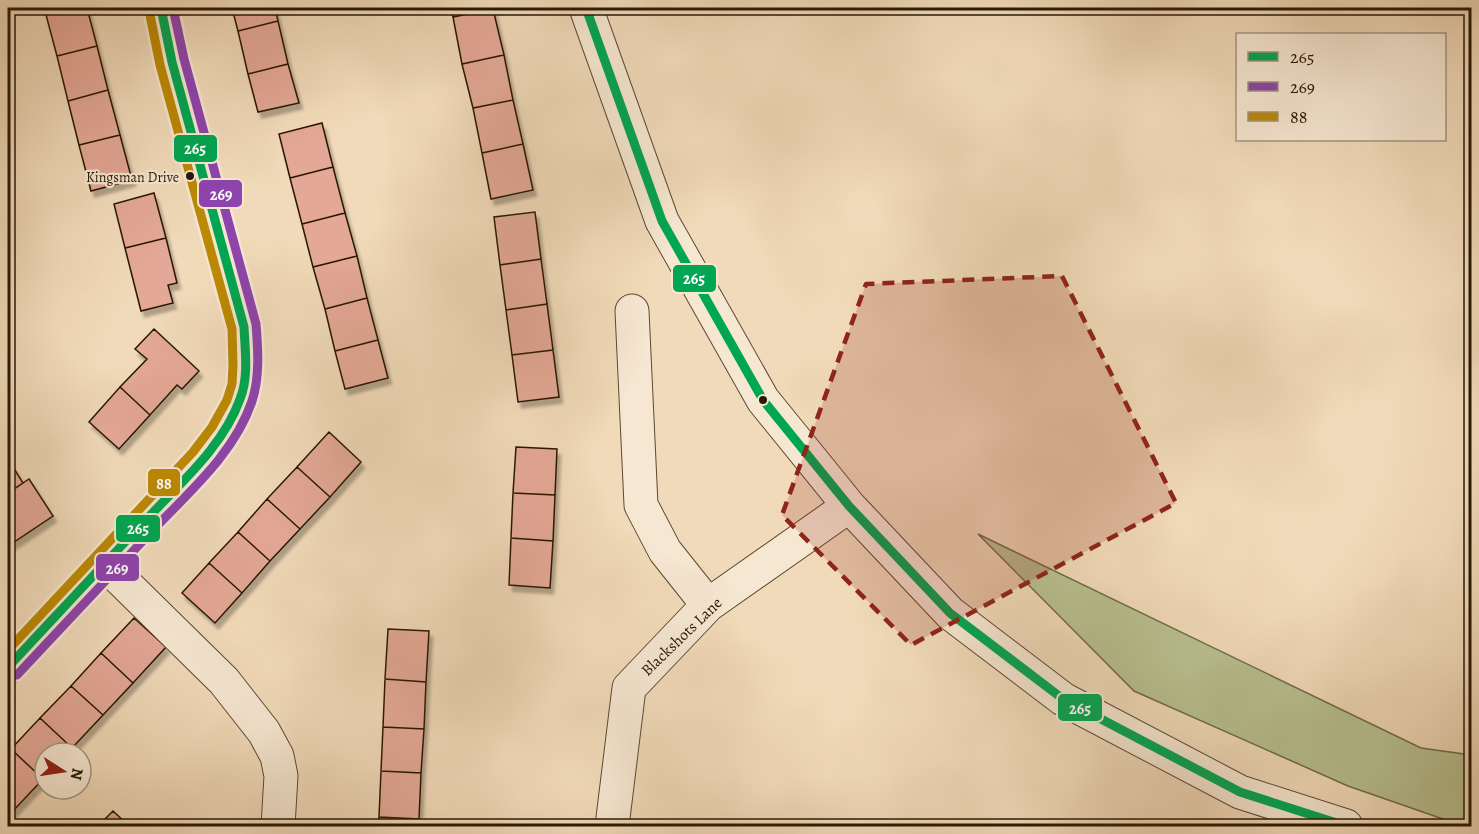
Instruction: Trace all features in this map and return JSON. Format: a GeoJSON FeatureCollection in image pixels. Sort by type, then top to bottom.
{"type":"FeatureCollection","features":[{"type":"Feature","properties":{"kind":"street"},"geometry":{"type":"LineString","coordinates":[[10,657],[105,564],[202,460],[224,431],[239,403],[246,366],[244,327],[172,62],[162,8]]}},
{"type":"Feature","properties":{"kind":"street"},"geometry":{"type":"LineString","coordinates":[[586,8],[662,221],[763,400],[849,506],[950,612],[1063,699],[1240,792],[1346,826]]}},
{"type":"Feature","properties":{"kind":"street"},"geometry":{"type":"LineString","coordinates":[[632,311],[641,505],[665,551],[708,605]]}},
{"type":"Feature","properties":{"kind":"street","name":"Blackshots Lane"},"geometry":{"type":"LineString","coordinates":[[612,826],[629,688],[708,605],[849,506]]}},
{"type":"Feature","properties":{"kind":"street"},"geometry":{"type":"LineString","coordinates":[[105,564],[224,681],[264,732],[277,756],[281,776],[278,826]]}},
{"type":"Feature","properties":{"kind":"highlighted area"},"geometry":{"type":"Polygon","coordinates":[[[1062,276],[1176,503],[911,645],[782,515],[866,284],[1062,276]]]}},
{"type":"Feature","properties":{"kind":"green space"},"geometry":{"type":"Polygon","coordinates":[[[978,534],[1421,748],[1471,755],[1471,826],[1463,826],[1348,786],[1134,691],[978,534]]]}},
{"type":"Feature","properties":{"kind":"building"},"geometry":{"type":"Polygon","coordinates":[[[56,8],[87,8],[97,46],[57,56],[45,11],[56,8]]]}},
{"type":"Feature","properties":{"kind":"building"},"geometry":{"type":"Polygon","coordinates":[[[232,8],[275,8],[278,21],[238,31],[232,8]]]}},
{"type":"Feature","properties":{"kind":"building"},"geometry":{"type":"Polygon","coordinates":[[[451,8],[493,8],[493,9],[453,17],[451,8]]]}},
{"type":"Feature","properties":{"kind":"building"},"geometry":{"type":"Polygon","coordinates":[[[493,9],[504,55],[462,64],[453,17],[493,9]]]}},
{"type":"Feature","properties":{"kind":"building"},"geometry":{"type":"Polygon","coordinates":[[[278,21],[288,64],[248,74],[238,31],[278,21]]]}},
{"type":"Feature","properties":{"kind":"building"},"geometry":{"type":"Polygon","coordinates":[[[97,46],[108,90],[68,101],[57,56],[97,46]]]}},
{"type":"Feature","properties":{"kind":"building"},"geometry":{"type":"Polygon","coordinates":[[[504,55],[513,100],[473,108],[462,64],[504,55]]]}},
{"type":"Feature","properties":{"kind":"building"},"geometry":{"type":"Polygon","coordinates":[[[288,64],[299,103],[258,112],[248,74],[288,64]]]}},
{"type":"Feature","properties":{"kind":"building"},"geometry":{"type":"Polygon","coordinates":[[[108,90],[120,135],[79,145],[68,101],[108,90]]]}},
{"type":"Feature","properties":{"kind":"building"},"geometry":{"type":"Polygon","coordinates":[[[513,100],[523,144],[482,153],[473,108],[513,100]]]}},
{"type":"Feature","properties":{"kind":"building"},"geometry":{"type":"Polygon","coordinates":[[[322,123],[333,167],[290,178],[279,134],[322,123]]]}},
{"type":"Feature","properties":{"kind":"building"},"geometry":{"type":"Polygon","coordinates":[[[120,135],[132,180],[91,191],[79,145],[120,135]]]}},
{"type":"Feature","properties":{"kind":"building"},"geometry":{"type":"Polygon","coordinates":[[[523,144],[533,190],[491,199],[482,153],[523,144]]]}},
{"type":"Feature","properties":{"kind":"building"},"geometry":{"type":"Polygon","coordinates":[[[333,167],[345,213],[302,224],[290,178],[333,167]]]}},
{"type":"Feature","properties":{"kind":"building"},"geometry":{"type":"Polygon","coordinates":[[[154,193],[166,238],[125,248],[114,204],[154,193]]]}},
{"type":"Feature","properties":{"kind":"building"},"geometry":{"type":"Polygon","coordinates":[[[535,212],[541,259],[500,265],[494,217],[535,212]]]}},
{"type":"Feature","properties":{"kind":"building"},"geometry":{"type":"Polygon","coordinates":[[[345,213],[357,256],[313,267],[302,224],[345,213]]]}},
{"type":"Feature","properties":{"kind":"building"},"geometry":{"type":"Polygon","coordinates":[[[166,238],[177,283],[168,285],[173,303],[141,311],[125,248],[166,238]]]}},
{"type":"Feature","properties":{"kind":"building"},"geometry":{"type":"Polygon","coordinates":[[[357,256],[367,298],[325,309],[313,267],[357,256]]]}},
{"type":"Feature","properties":{"kind":"building"},"geometry":{"type":"Polygon","coordinates":[[[541,259],[547,304],[506,310],[500,265],[541,259]]]}},
{"type":"Feature","properties":{"kind":"building"},"geometry":{"type":"Polygon","coordinates":[[[367,298],[378,340],[335,351],[325,309],[367,298]]]}},
{"type":"Feature","properties":{"kind":"building"},"geometry":{"type":"Polygon","coordinates":[[[547,304],[553,350],[512,355],[506,310],[547,304]]]}},
{"type":"Feature","properties":{"kind":"building"},"geometry":{"type":"Polygon","coordinates":[[[154,329],[199,371],[182,389],[177,385],[150,415],[120,387],[147,359],[135,349],[154,329]]]}},
{"type":"Feature","properties":{"kind":"building"},"geometry":{"type":"Polygon","coordinates":[[[378,340],[388,378],[345,389],[335,351],[378,340]]]}},
{"type":"Feature","properties":{"kind":"building"},"geometry":{"type":"Polygon","coordinates":[[[553,350],[559,397],[518,402],[512,355],[553,350]]]}},
{"type":"Feature","properties":{"kind":"building"},"geometry":{"type":"Polygon","coordinates":[[[120,387],[150,415],[119,449],[89,422],[120,387]]]}},
{"type":"Feature","properties":{"kind":"building"},"geometry":{"type":"Polygon","coordinates":[[[329,432],[361,462],[330,497],[297,467],[329,432]]]}},
{"type":"Feature","properties":{"kind":"building"},"geometry":{"type":"Polygon","coordinates":[[[516,447],[557,449],[555,495],[513,493],[516,447]]]}},
{"type":"Feature","properties":{"kind":"building"},"geometry":{"type":"Polygon","coordinates":[[[8,459],[23,483],[8,493],[8,459]]]}},
{"type":"Feature","properties":{"kind":"building"},"geometry":{"type":"Polygon","coordinates":[[[297,467],[330,497],[300,529],[267,499],[297,467]]]}},
{"type":"Feature","properties":{"kind":"building"},"geometry":{"type":"Polygon","coordinates":[[[29,479],[53,516],[8,546],[8,493],[29,479]]]}},
{"type":"Feature","properties":{"kind":"building"},"geometry":{"type":"Polygon","coordinates":[[[513,493],[555,495],[553,541],[511,538],[513,493]]]}},
{"type":"Feature","properties":{"kind":"building"},"geometry":{"type":"Polygon","coordinates":[[[267,499],[300,529],[270,561],[238,532],[267,499]]]}},
{"type":"Feature","properties":{"kind":"building"},"geometry":{"type":"Polygon","coordinates":[[[238,532],[270,561],[242,593],[209,563],[238,532]]]}},
{"type":"Feature","properties":{"kind":"building"},"geometry":{"type":"Polygon","coordinates":[[[511,538],[553,541],[550,588],[509,585],[511,538]]]}},
{"type":"Feature","properties":{"kind":"building"},"geometry":{"type":"Polygon","coordinates":[[[209,563],[242,593],[215,623],[182,593],[209,563]]]}},
{"type":"Feature","properties":{"kind":"building"},"geometry":{"type":"Polygon","coordinates":[[[134,618],[166,647],[133,683],[101,653],[134,618]]]}},
{"type":"Feature","properties":{"kind":"building"},"geometry":{"type":"Polygon","coordinates":[[[388,629],[429,631],[426,682],[385,679],[388,629]]]}},
{"type":"Feature","properties":{"kind":"building"},"geometry":{"type":"Polygon","coordinates":[[[101,653],[133,683],[103,715],[71,686],[101,653]]]}},
{"type":"Feature","properties":{"kind":"building"},"geometry":{"type":"Polygon","coordinates":[[[385,679],[426,682],[424,729],[383,727],[385,679]]]}},
{"type":"Feature","properties":{"kind":"building"},"geometry":{"type":"Polygon","coordinates":[[[71,686],[103,715],[79,741],[65,741],[40,718],[71,686]]]}},
{"type":"Feature","properties":{"kind":"building"},"geometry":{"type":"Polygon","coordinates":[[[40,718],[65,741],[33,741],[33,770],[11,749],[40,718]]]}},
{"type":"Feature","properties":{"kind":"building"},"geometry":{"type":"Polygon","coordinates":[[[383,727],[424,729],[421,773],[381,771],[383,727]]]}},
{"type":"Feature","properties":{"kind":"building"},"geometry":{"type":"Polygon","coordinates":[[[11,749],[33,770],[33,790],[12,812],[8,808],[8,753],[11,749]]]}},
{"type":"Feature","properties":{"kind":"building"},"geometry":{"type":"Polygon","coordinates":[[[381,771],[421,773],[419,819],[379,817],[381,771]]]}},
{"type":"Feature","properties":{"kind":"building"},"geometry":{"type":"Polygon","coordinates":[[[113,811],[129,826],[98,826],[113,811]]]}},
{"type":"Feature","properties":{"kind":"building"},"geometry":{"type":"Polygon","coordinates":[[[379,817],[419,819],[419,826],[378,826],[379,817]]]}},
{"type":"Feature","properties":{"kind":"transit line","name":"265"},"geometry":{"type":"LineString","coordinates":[[8,667],[199,464],[223,433],[243,391],[246,364],[244,327],[172,62],[161,8]]}},
{"type":"Feature","properties":{"kind":"transit line","name":"269"},"geometry":{"type":"LineString","coordinates":[[17,675],[209,471],[234,438],[255,392],[258,363],[256,324],[184,59],[173,8]]}},
{"type":"Feature","properties":{"kind":"transit line","name":"265"},"geometry":{"type":"LineString","coordinates":[[586,8],[662,221],[763,400],[849,506],[950,613],[1063,699],[1240,792],[1346,826]]}},
{"type":"Feature","properties":{"kind":"transit line","name":"88"},"geometry":{"type":"LineString","coordinates":[[8,650],[193,452],[212,427],[227,400],[232,384],[232,329],[160,65],[149,10]]}},
{"type":"Feature","properties":{"kind":"place","name":"Kingsman Drive"},"geometry":{"type":"Point","coordinates":[190,176]}}]}
